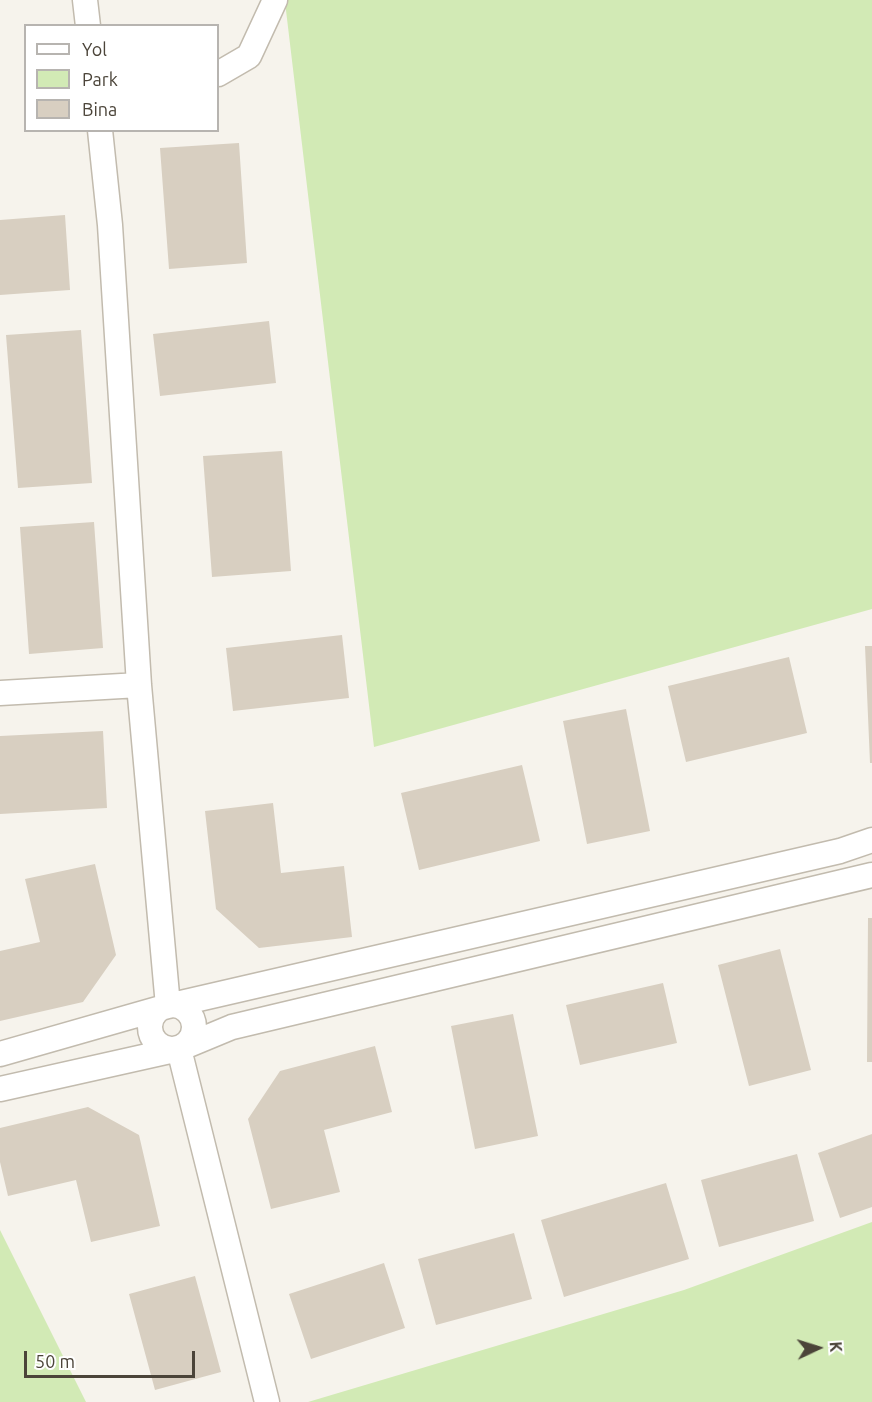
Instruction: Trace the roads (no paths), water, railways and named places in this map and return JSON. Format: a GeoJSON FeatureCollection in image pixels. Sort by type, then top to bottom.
{"type":"FeatureCollection","features":[{"type":"Feature","properties":{"kind":"street"},"geometry":{"type":"LineString","coordinates":[[85,0],[88,24]]}},
{"type":"Feature","properties":{"kind":"street"},"geometry":{"type":"LineString","coordinates":[[219,73],[249,56],[274,0]]}},
{"type":"Feature","properties":{"kind":"street"},"geometry":{"type":"LineString","coordinates":[[100,132],[110,225],[139,685],[168,1006]]}},
{"type":"Feature","properties":{"kind":"street"},"geometry":{"type":"LineString","coordinates":[[0,693],[139,685]]}},
{"type":"Feature","properties":{"kind":"street"},"geometry":{"type":"LineString","coordinates":[[179,1049],[172,1050],[160,1046],[152,1036],[150,1023],[161,1008],[840,850],[872,840]]}},
{"type":"Feature","properties":{"kind":"street"},"geometry":{"type":"LineString","coordinates":[[0,1089],[179,1049],[232,1027],[872,875]]}},
{"type":"Feature","properties":{"kind":"street"},"geometry":{"type":"LineString","coordinates":[[0,1054],[168,1006]]}},
{"type":"Feature","properties":{"kind":"street"},"geometry":{"type":"LineString","coordinates":[[179,1049],[267,1402]]}}]}
